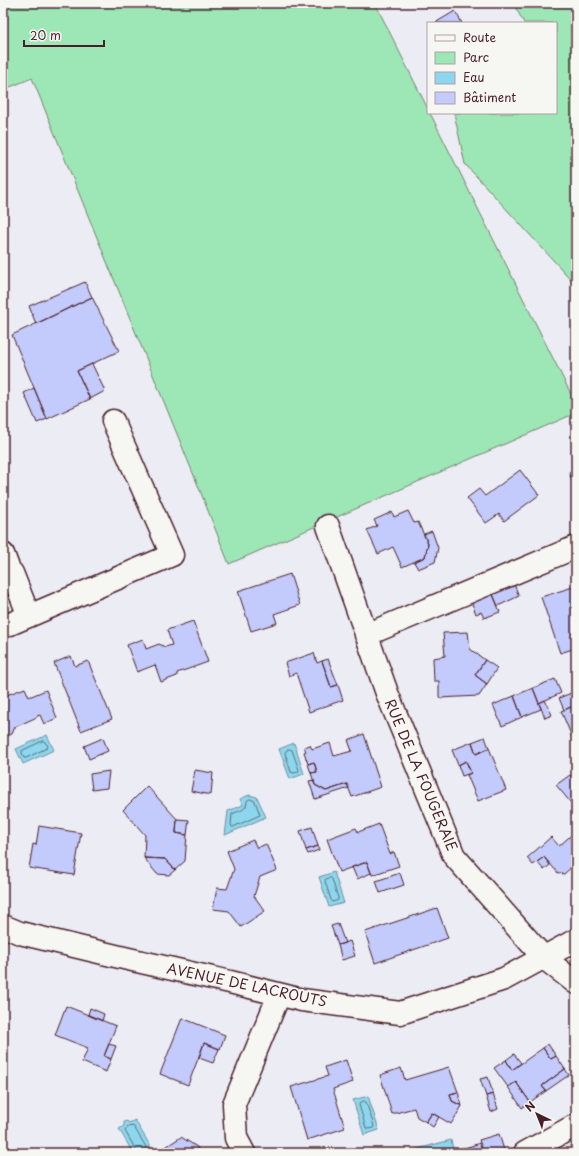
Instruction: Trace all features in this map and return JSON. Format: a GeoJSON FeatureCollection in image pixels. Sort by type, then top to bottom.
{"type":"FeatureCollection","features":[{"type":"Feature","properties":{"kind":"street"},"geometry":{"type":"LineString","coordinates":[[3,627],[172,555],[113,421]]}},
{"type":"Feature","properties":{"kind":"street","name":"RUE DE LA FOUGERAIE"},"geometry":{"type":"LineString","coordinates":[[328,526],[386,693],[454,856],[544,958],[576,983]]}},
{"type":"Feature","properties":{"kind":"street"},"geometry":{"type":"LineString","coordinates":[[366,635],[576,546]]}},
{"type":"Feature","properties":{"kind":"street"},"geometry":{"type":"LineString","coordinates":[[3,554],[29,616]]}},
{"type":"Feature","properties":{"kind":"street","name":"AVENUE DE LACROUTS"},"geometry":{"type":"LineString","coordinates":[[3,926],[28,935],[302,1000],[400,1014],[504,979],[576,940]]}},
{"type":"Feature","properties":{"kind":"street"},"geometry":{"type":"LineString","coordinates":[[244,1153],[236,1138],[234,1104],[279,994]]}},
{"type":"Feature","properties":{"kind":"street"},"geometry":{"type":"LineString","coordinates":[[525,1153],[576,1125]]}},
{"type":"Feature","properties":{"kind":"green space"},"geometry":{"type":"Polygon","coordinates":[[[3,3],[375,3],[427,107],[427,114],[431,114],[576,404],[576,413],[229,564],[32,78],[3,90],[3,3]]]}},
{"type":"Feature","properties":{"kind":"green space"},"geometry":{"type":"Polygon","coordinates":[[[513,3],[576,3],[576,285],[465,164],[454,114],[557,114],[557,22],[523,22],[513,3]]]}},
{"type":"Feature","properties":{"kind":"water"},"geometry":{"type":"Polygon","coordinates":[[[47,735],[54,750],[23,764],[16,749],[47,735]]]}},
{"type":"Feature","properties":{"kind":"water"},"geometry":{"type":"Polygon","coordinates":[[[294,743],[304,774],[290,779],[279,749],[294,743]]]}},
{"type":"Feature","properties":{"kind":"water"},"geometry":{"type":"Polygon","coordinates":[[[249,795],[257,797],[266,817],[225,835],[228,811],[243,805],[240,799],[249,795]]]}},
{"type":"Feature","properties":{"kind":"water"},"geometry":{"type":"Polygon","coordinates":[[[334,872],[344,903],[329,907],[319,877],[334,872]]]}},
{"type":"Feature","properties":{"kind":"water"},"geometry":{"type":"Polygon","coordinates":[[[368,1096],[379,1130],[364,1135],[353,1100],[368,1096]]]}},
{"type":"Feature","properties":{"kind":"water"},"geometry":{"type":"Polygon","coordinates":[[[135,1120],[152,1149],[146,1153],[133,1153],[119,1129],[124,1126],[124,1122],[127,1121],[129,1123],[135,1120]]]}},
{"type":"Feature","properties":{"kind":"water"},"geometry":{"type":"Polygon","coordinates":[[[451,1140],[454,1153],[418,1153],[417,1149],[451,1140]]]}},
{"type":"Feature","properties":{"kind":"building"},"geometry":{"type":"Polygon","coordinates":[[[455,11],[461,22],[437,22],[455,11]]]}},
{"type":"Feature","properties":{"kind":"building"},"geometry":{"type":"Polygon","coordinates":[[[85,282],[92,297],[36,324],[29,306],[85,282]]]}},
{"type":"Feature","properties":{"kind":"building"},"geometry":{"type":"Polygon","coordinates":[[[92,297],[119,351],[77,371],[90,399],[47,419],[12,335],[92,297]]]}},
{"type":"Feature","properties":{"kind":"building"},"geometry":{"type":"Polygon","coordinates":[[[92,364],[105,391],[90,399],[77,371],[92,364]]]}},
{"type":"Feature","properties":{"kind":"building"},"geometry":{"type":"Polygon","coordinates":[[[34,388],[47,419],[37,423],[24,393],[34,388]]]}},
{"type":"Feature","properties":{"kind":"building"},"geometry":{"type":"Polygon","coordinates":[[[520,470],[539,495],[504,521],[499,514],[486,523],[467,498],[479,489],[485,496],[520,470]]]}},
{"type":"Feature","properties":{"kind":"building"},"geometry":{"type":"Polygon","coordinates":[[[576,470],[576,489],[569,473],[576,470]]]}},
{"type":"Feature","properties":{"kind":"building"},"geometry":{"type":"Polygon","coordinates":[[[408,511],[414,523],[418,522],[428,544],[425,557],[402,567],[393,547],[378,554],[367,530],[377,526],[374,520],[392,512],[394,517],[408,511]]]}},
{"type":"Feature","properties":{"kind":"building"},"geometry":{"type":"Polygon","coordinates":[[[432,531],[438,548],[435,562],[418,569],[414,562],[425,557],[428,544],[424,534],[432,531]]]}},
{"type":"Feature","properties":{"kind":"building"},"geometry":{"type":"Polygon","coordinates":[[[290,574],[300,605],[274,614],[277,623],[251,631],[238,591],[290,574]]]}},
{"type":"Feature","properties":{"kind":"building"},"geometry":{"type":"Polygon","coordinates":[[[513,582],[519,596],[498,606],[492,592],[513,582]]]}},
{"type":"Feature","properties":{"kind":"building"},"geometry":{"type":"Polygon","coordinates":[[[576,586],[576,648],[560,653],[541,597],[576,586]]]}},
{"type":"Feature","properties":{"kind":"building"},"geometry":{"type":"Polygon","coordinates":[[[492,592],[500,612],[484,618],[481,612],[476,614],[471,601],[492,592]]]}},
{"type":"Feature","properties":{"kind":"building"},"geometry":{"type":"Polygon","coordinates":[[[193,621],[208,662],[177,673],[177,676],[161,682],[155,665],[137,672],[127,645],[143,639],[146,649],[159,644],[165,647],[172,645],[167,630],[193,621]]]}},
{"type":"Feature","properties":{"kind":"building"},"geometry":{"type":"Polygon","coordinates":[[[468,632],[470,649],[485,660],[475,675],[487,684],[479,696],[439,698],[439,681],[434,681],[433,658],[445,656],[443,633],[468,632]]]}},
{"type":"Feature","properties":{"kind":"building"},"geometry":{"type":"Polygon","coordinates":[[[314,653],[317,663],[322,661],[331,687],[338,685],[343,700],[309,712],[296,673],[289,676],[285,663],[314,653]]]}},
{"type":"Feature","properties":{"kind":"building"},"geometry":{"type":"Polygon","coordinates":[[[71,656],[75,666],[88,661],[112,719],[81,731],[54,663],[71,656]]]}},
{"type":"Feature","properties":{"kind":"building"},"geometry":{"type":"Polygon","coordinates":[[[328,659],[338,685],[331,687],[322,661],[328,659]]]}},
{"type":"Feature","properties":{"kind":"building"},"geometry":{"type":"Polygon","coordinates":[[[485,660],[497,668],[487,684],[475,675],[485,660]]]}},
{"type":"Feature","properties":{"kind":"building"},"geometry":{"type":"Polygon","coordinates":[[[555,679],[561,693],[539,703],[533,688],[555,679]]]}},
{"type":"Feature","properties":{"kind":"building"},"geometry":{"type":"Polygon","coordinates":[[[25,688],[29,697],[46,690],[57,718],[44,724],[40,715],[37,716],[15,727],[12,734],[3,738],[4,696],[25,688]]]}},
{"type":"Feature","properties":{"kind":"building"},"geometry":{"type":"Polygon","coordinates":[[[533,688],[541,709],[522,717],[514,696],[533,688]]]}},
{"type":"Feature","properties":{"kind":"building"},"geometry":{"type":"Polygon","coordinates":[[[576,691],[576,705],[564,710],[559,698],[576,691]]]}},
{"type":"Feature","properties":{"kind":"building"},"geometry":{"type":"Polygon","coordinates":[[[514,696],[522,717],[502,726],[493,705],[514,696]]]}},
{"type":"Feature","properties":{"kind":"building"},"geometry":{"type":"Polygon","coordinates":[[[545,700],[552,715],[545,718],[539,703],[545,700]]]}},
{"type":"Feature","properties":{"kind":"building"},"geometry":{"type":"Polygon","coordinates":[[[576,705],[576,736],[572,737],[561,711],[576,705]]]}},
{"type":"Feature","properties":{"kind":"building"},"geometry":{"type":"Polygon","coordinates":[[[364,734],[381,787],[352,797],[347,784],[326,791],[315,785],[311,773],[317,772],[314,762],[308,764],[304,747],[310,745],[312,749],[330,743],[334,756],[352,751],[348,740],[364,734]]]}},
{"type":"Feature","properties":{"kind":"building"},"geometry":{"type":"Polygon","coordinates":[[[485,737],[489,748],[476,754],[472,742],[485,737]]]}},
{"type":"Feature","properties":{"kind":"building"},"geometry":{"type":"Polygon","coordinates":[[[103,738],[108,751],[89,759],[84,746],[103,738]]]}},
{"type":"Feature","properties":{"kind":"building"},"geometry":{"type":"Polygon","coordinates":[[[472,742],[476,754],[489,748],[506,790],[478,801],[467,775],[471,773],[466,761],[458,765],[452,750],[472,742]]]}},
{"type":"Feature","properties":{"kind":"building"},"geometry":{"type":"Polygon","coordinates":[[[466,761],[471,773],[462,776],[458,765],[466,761]]]}},
{"type":"Feature","properties":{"kind":"building"},"geometry":{"type":"Polygon","coordinates":[[[314,762],[317,772],[311,773],[308,764],[314,762]]]}},
{"type":"Feature","properties":{"kind":"building"},"geometry":{"type":"Polygon","coordinates":[[[195,770],[213,773],[211,795],[191,791],[195,770]]]}},
{"type":"Feature","properties":{"kind":"building"},"geometry":{"type":"Polygon","coordinates":[[[109,771],[107,788],[92,790],[90,774],[109,771]]]}},
{"type":"Feature","properties":{"kind":"building"},"geometry":{"type":"Polygon","coordinates":[[[570,775],[576,783],[576,799],[571,803],[556,785],[570,775]]]}},
{"type":"Feature","properties":{"kind":"building"},"geometry":{"type":"Polygon","coordinates":[[[314,780],[315,785],[326,791],[347,784],[349,788],[315,799],[309,781],[314,780]]]}},
{"type":"Feature","properties":{"kind":"building"},"geometry":{"type":"Polygon","coordinates":[[[147,786],[177,819],[176,833],[187,835],[185,861],[175,870],[165,859],[144,858],[145,835],[123,810],[147,786]]]}},
{"type":"Feature","properties":{"kind":"building"},"geometry":{"type":"Polygon","coordinates":[[[177,819],[189,820],[187,835],[176,833],[177,819]]]}},
{"type":"Feature","properties":{"kind":"building"},"geometry":{"type":"Polygon","coordinates":[[[379,824],[390,854],[394,852],[399,866],[372,875],[367,862],[339,872],[327,839],[356,828],[358,832],[379,824]]]}},
{"type":"Feature","properties":{"kind":"building"},"geometry":{"type":"Polygon","coordinates":[[[39,826],[81,833],[74,875],[29,868],[33,844],[36,845],[39,826]]]}},
{"type":"Feature","properties":{"kind":"building"},"geometry":{"type":"Polygon","coordinates":[[[312,827],[318,846],[306,850],[300,831],[312,827]]]}},
{"type":"Feature","properties":{"kind":"building"},"geometry":{"type":"Polygon","coordinates":[[[576,831],[576,863],[564,874],[558,873],[544,857],[533,865],[527,858],[551,837],[559,846],[576,831]]]}},
{"type":"Feature","properties":{"kind":"building"},"geometry":{"type":"Polygon","coordinates":[[[253,840],[257,848],[266,844],[277,870],[260,877],[254,896],[265,911],[241,927],[229,911],[213,909],[217,888],[227,889],[234,869],[227,851],[253,840]]]}},
{"type":"Feature","properties":{"kind":"building"},"geometry":{"type":"Polygon","coordinates":[[[318,846],[319,850],[308,854],[306,850],[318,846]]]}},
{"type":"Feature","properties":{"kind":"building"},"geometry":{"type":"Polygon","coordinates":[[[544,857],[550,865],[544,870],[537,862],[544,857]]]}},
{"type":"Feature","properties":{"kind":"building"},"geometry":{"type":"Polygon","coordinates":[[[144,858],[165,859],[175,870],[169,875],[157,874],[144,858]]]}},
{"type":"Feature","properties":{"kind":"building"},"geometry":{"type":"Polygon","coordinates":[[[367,862],[371,873],[357,879],[352,867],[367,862]]]}},
{"type":"Feature","properties":{"kind":"building"},"geometry":{"type":"Polygon","coordinates":[[[400,873],[404,885],[380,893],[376,881],[400,873]]]}},
{"type":"Feature","properties":{"kind":"building"},"geometry":{"type":"Polygon","coordinates":[[[437,908],[448,938],[375,963],[365,932],[437,908]]]}},
{"type":"Feature","properties":{"kind":"building"},"geometry":{"type":"Polygon","coordinates":[[[338,924],[345,943],[338,945],[331,926],[338,924]]]}},
{"type":"Feature","properties":{"kind":"building"},"geometry":{"type":"Polygon","coordinates":[[[350,941],[355,956],[342,960],[338,945],[350,941]]]}},
{"type":"Feature","properties":{"kind":"building"},"geometry":{"type":"Polygon","coordinates":[[[66,1006],[116,1026],[104,1056],[111,1059],[106,1072],[82,1062],[88,1048],[55,1035],[66,1006]]]}},
{"type":"Feature","properties":{"kind":"building"},"geometry":{"type":"Polygon","coordinates":[[[90,1008],[104,1014],[102,1021],[88,1015],[90,1008]]]}},
{"type":"Feature","properties":{"kind":"building"},"geometry":{"type":"Polygon","coordinates":[[[182,1018],[225,1035],[220,1049],[204,1043],[188,1085],[160,1074],[182,1018]]]}},
{"type":"Feature","properties":{"kind":"building"},"geometry":{"type":"Polygon","coordinates":[[[204,1043],[219,1049],[213,1063],[199,1058],[204,1043]]]}},
{"type":"Feature","properties":{"kind":"building"},"geometry":{"type":"Polygon","coordinates":[[[109,1044],[116,1046],[111,1059],[104,1056],[109,1044]]]}},
{"type":"Feature","properties":{"kind":"building"},"geometry":{"type":"Polygon","coordinates":[[[548,1044],[556,1056],[551,1059],[543,1048],[548,1044]]]}},
{"type":"Feature","properties":{"kind":"building"},"geometry":{"type":"Polygon","coordinates":[[[543,1048],[551,1059],[556,1056],[565,1069],[542,1086],[546,1091],[530,1102],[516,1082],[508,1087],[494,1068],[506,1060],[512,1070],[543,1048]]]}},
{"type":"Feature","properties":{"kind":"building"},"geometry":{"type":"Polygon","coordinates":[[[514,1054],[521,1063],[512,1070],[506,1060],[514,1054]]]}},
{"type":"Feature","properties":{"kind":"building"},"geometry":{"type":"Polygon","coordinates":[[[346,1060],[353,1082],[333,1089],[345,1128],[307,1140],[291,1087],[328,1076],[325,1067],[346,1060]]]}},
{"type":"Feature","properties":{"kind":"building"},"geometry":{"type":"Polygon","coordinates":[[[449,1067],[458,1092],[450,1094],[452,1101],[462,1106],[451,1124],[432,1113],[426,1122],[417,1117],[414,1108],[392,1114],[380,1075],[401,1068],[405,1080],[449,1067]]]}},
{"type":"Feature","properties":{"kind":"building"},"geometry":{"type":"Polygon","coordinates":[[[565,1069],[569,1075],[546,1091],[542,1086],[565,1069]]]}},
{"type":"Feature","properties":{"kind":"building"},"geometry":{"type":"Polygon","coordinates":[[[488,1077],[493,1094],[486,1096],[480,1079],[488,1077]]]}},
{"type":"Feature","properties":{"kind":"building"},"geometry":{"type":"Polygon","coordinates":[[[516,1082],[530,1102],[522,1108],[508,1087],[516,1082]]]}},
{"type":"Feature","properties":{"kind":"building"},"geometry":{"type":"Polygon","coordinates":[[[458,1092],[462,1106],[452,1101],[450,1094],[458,1092]]]}},
{"type":"Feature","properties":{"kind":"building"},"geometry":{"type":"Polygon","coordinates":[[[493,1094],[498,1109],[491,1112],[486,1096],[493,1094]]]}},
{"type":"Feature","properties":{"kind":"building"},"geometry":{"type":"Polygon","coordinates":[[[432,1113],[439,1117],[433,1127],[426,1122],[432,1113]]]}},
{"type":"Feature","properties":{"kind":"building"},"geometry":{"type":"Polygon","coordinates":[[[499,1134],[504,1150],[495,1153],[483,1153],[479,1140],[499,1134]]]}},
{"type":"Feature","properties":{"kind":"building"},"geometry":{"type":"Polygon","coordinates":[[[181,1137],[197,1147],[200,1153],[163,1153],[161,1150],[181,1137]]]}},
{"type":"Feature","properties":{"kind":"building"},"geometry":{"type":"Polygon","coordinates":[[[480,1143],[483,1153],[469,1153],[468,1147],[480,1143]]]}},
{"type":"Feature","properties":{"kind":"building"},"geometry":{"type":"Polygon","coordinates":[[[468,1147],[469,1153],[459,1153],[458,1149],[468,1147]]]}}]}
